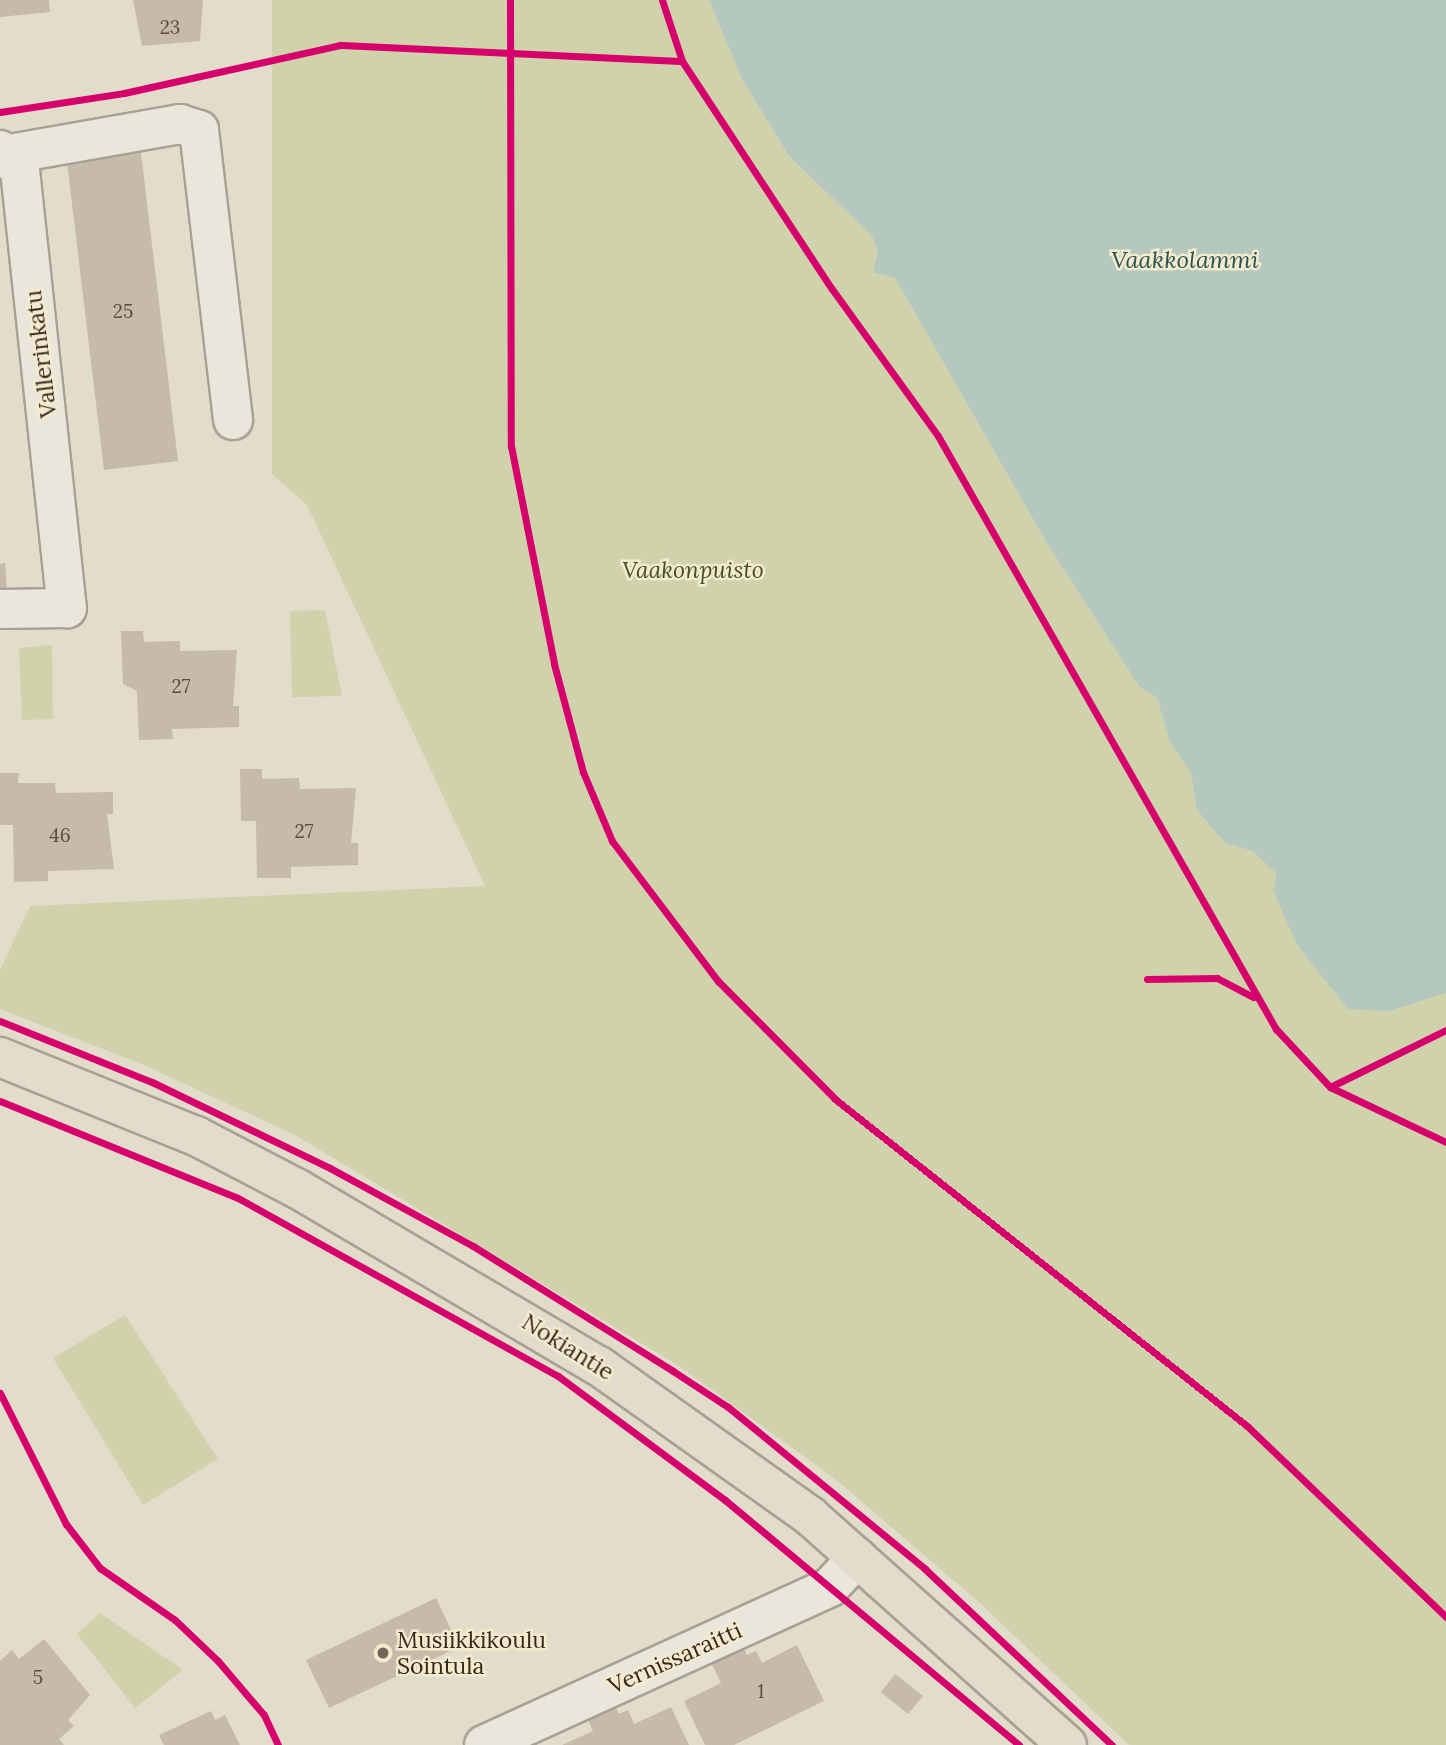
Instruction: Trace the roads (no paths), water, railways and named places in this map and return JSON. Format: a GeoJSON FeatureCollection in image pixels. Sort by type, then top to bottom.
{"type":"FeatureCollection","features":[{"type":"Feature","properties":{"kind":"main road","name":"Nokiantie"},"geometry":{"type":"LineString","coordinates":[[0,1057],[196,1136],[395,1242],[650,1401],[857,1558],[1067,1745]]}},
{"type":"Feature","properties":{"kind":"street"},"geometry":{"type":"LineString","coordinates":[[2,153],[180,124],[199,130],[233,420]]}},
{"type":"Feature","properties":{"kind":"street","name":"Vallerinkatu"},"geometry":{"type":"LineString","coordinates":[[0,609],[67,608],[65,566],[20,170],[2,153]]}},
{"type":"Feature","properties":{"kind":"street","name":"Vernissaraitti"},"geometry":{"type":"LineString","coordinates":[[484,1745],[831,1587],[857,1558]]}},
{"type":"Feature","properties":{"kind":"water","name":"Vaakkolammi"},"geometry":{"type":"Polygon","coordinates":[[[709,0],[1446,0],[1446,993],[1390,1011],[1348,1009],[1297,945],[1273,890],[1277,874],[1253,851],[1225,843],[1197,810],[1191,773],[1170,742],[1157,698],[1139,686],[1048,545],[895,278],[873,272],[878,252],[872,236],[789,156],[742,79],[709,0]]]}},
{"type":"Feature","properties":{"kind":"place","name":"Musiikkikoulu Sointula"},"geometry":{"type":"Point","coordinates":[383,1653]}},
{"type":"Feature","properties":{"kind":"park label","name":"Vaakonpuisto"},"geometry":{"type":"Point","coordinates":[693,570]}}]}
